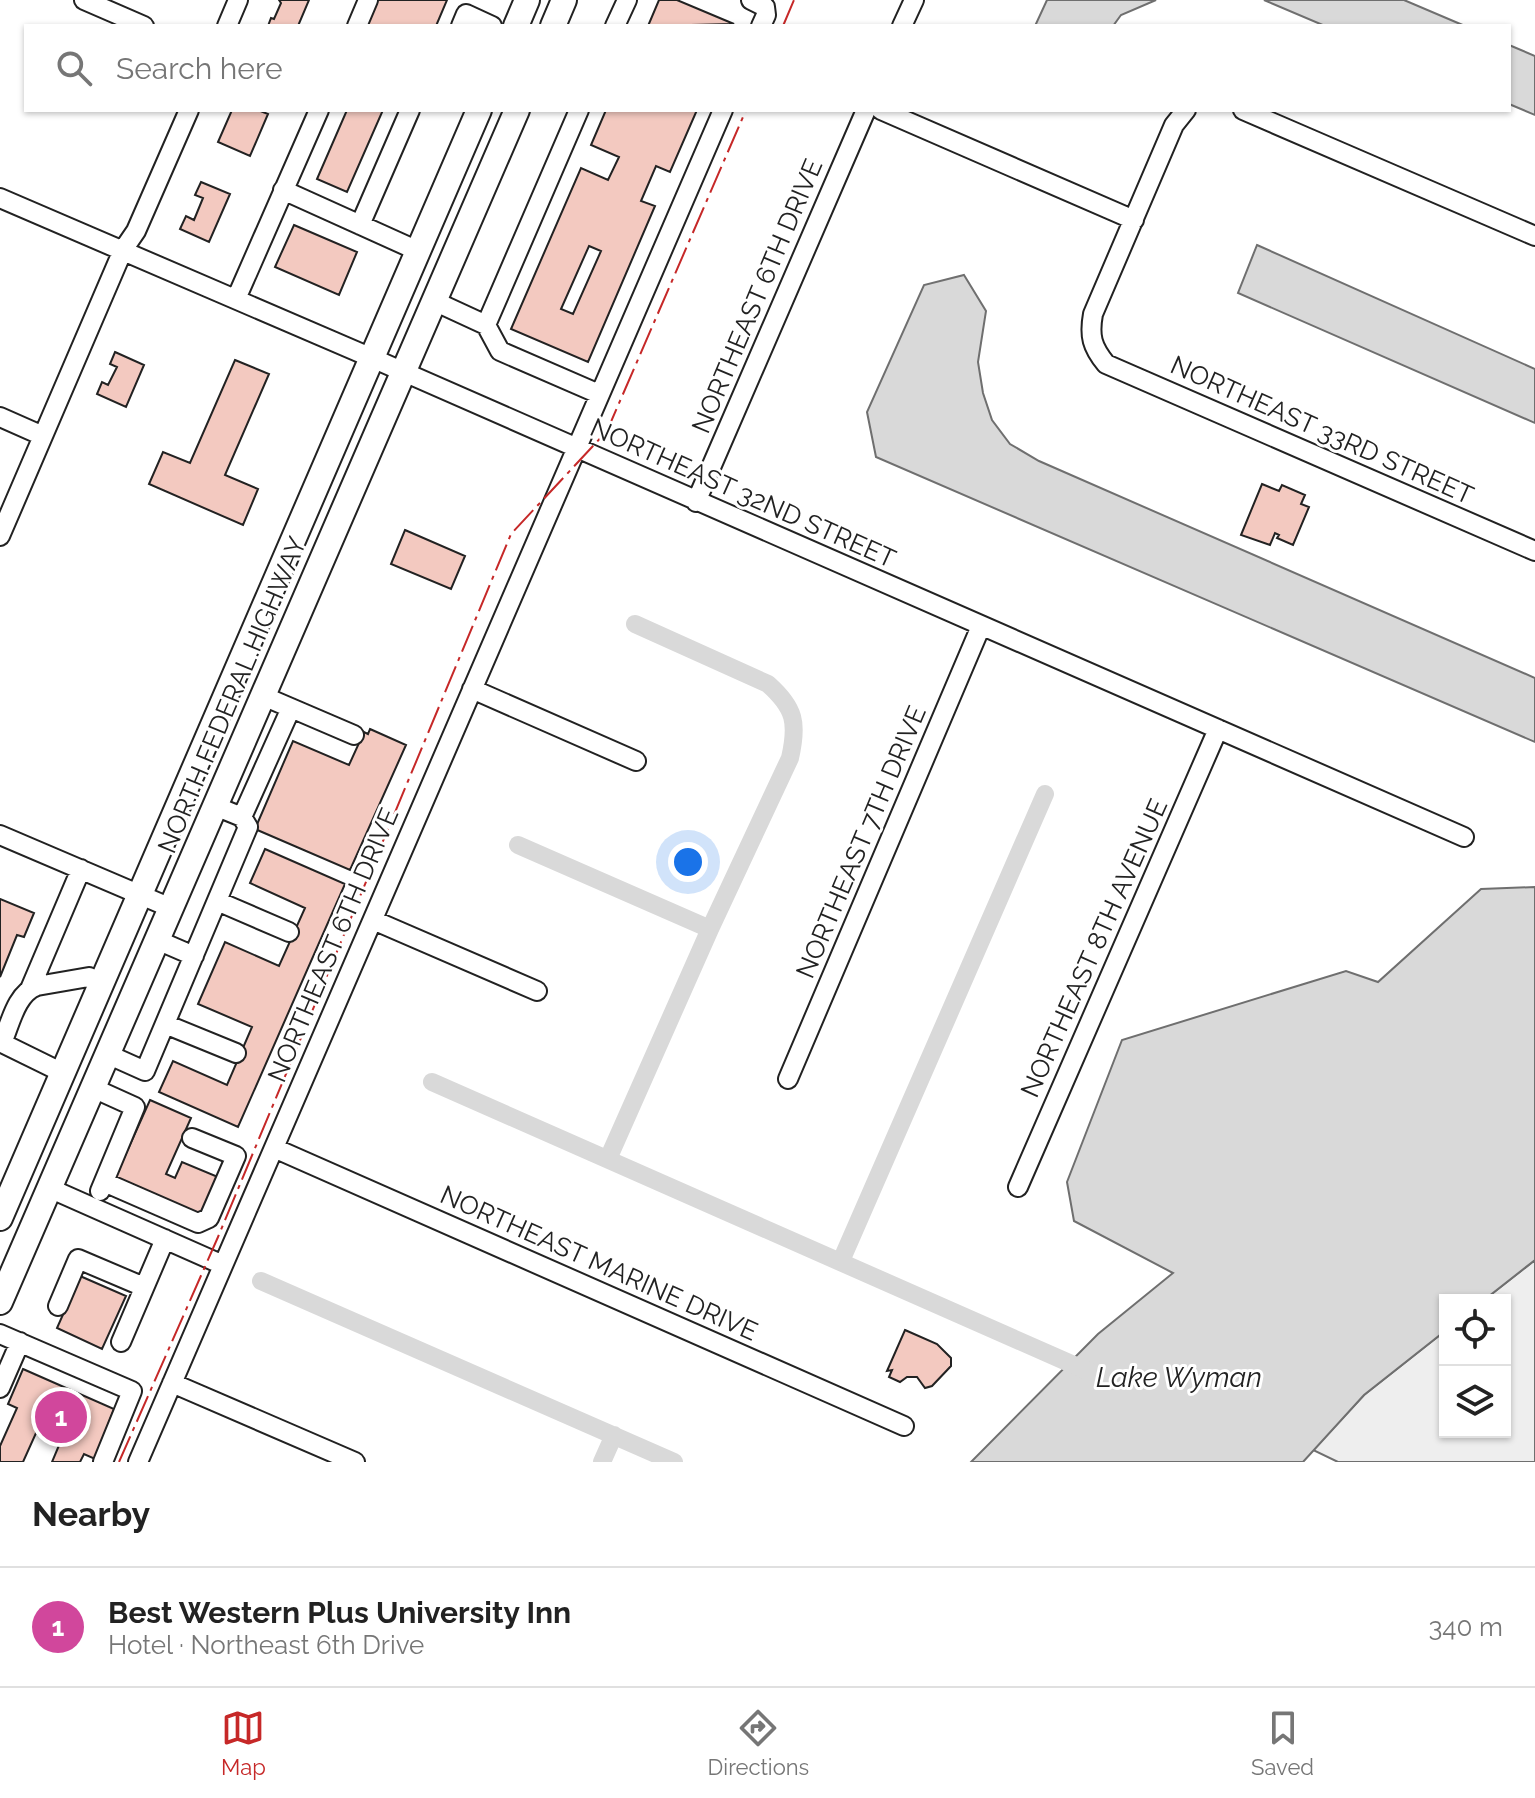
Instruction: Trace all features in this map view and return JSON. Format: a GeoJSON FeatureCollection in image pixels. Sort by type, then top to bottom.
{"type":"FeatureCollection","features":[{"type":"Feature","properties":{"kind":"main road"},"geometry":{"type":"LineString","coordinates":[[517,24],[527,0]]}},
{"type":"Feature","properties":{"kind":"main road"},"geometry":{"type":"LineString","coordinates":[[554,24],[564,0]]}},
{"type":"Feature","properties":{"kind":"main road","name":"NORTH FEDERAL HIGHWAY"},"geometry":{"type":"LineString","coordinates":[[2,1209],[478,112]]}},
{"type":"Feature","properties":{"kind":"main road","name":"NORTH FEDERAL HIGHWAY"},"geometry":{"type":"LineString","coordinates":[[0,1302],[516,112]]}},
{"type":"Feature","properties":{"kind":"street"},"geometry":{"type":"LineString","coordinates":[[84,0],[139,24]]}},
{"type":"Feature","properties":{"kind":"street"},"geometry":{"type":"LineString","coordinates":[[228,24],[238,0]]}},
{"type":"Feature","properties":{"kind":"street"},"geometry":{"type":"LineString","coordinates":[[358,24],[368,0]]}},
{"type":"Feature","properties":{"kind":"street"},"geometry":{"type":"LineString","coordinates":[[616,24],[627,0]]}},
{"type":"Feature","properties":{"kind":"street"},"geometry":{"type":"LineString","coordinates":[[751,0],[765,7],[766,15],[762,24]]}},
{"type":"Feature","properties":{"kind":"street"},"geometry":{"type":"LineString","coordinates":[[903,24],[914,0]]}},
{"type":"Feature","properties":{"kind":"street"},"geometry":{"type":"LineString","coordinates":[[462,24],[466,14],[488,24]]}},
{"type":"Feature","properties":{"kind":"street"},"geometry":{"type":"LineString","coordinates":[[0,536],[123,250],[136,231],[188,112]]}},
{"type":"Feature","properties":{"kind":"street"},"geometry":{"type":"LineString","coordinates":[[236,299],[318,112]]}},
{"type":"Feature","properties":{"kind":"street"},"geometry":{"type":"LineString","coordinates":[[360,225],[409,112]]}},
{"type":"Feature","properties":{"kind":"street"},"geometry":{"type":"LineString","coordinates":[[486,325],[578,112]]}},
{"type":"Feature","properties":{"kind":"street","name":"NORTHEAST 6TH DRIVE"},"geometry":{"type":"LineString","coordinates":[[138,1462],[722,112]]}},
{"type":"Feature","properties":{"kind":"street","name":"NORTHEAST 6TH DRIVE"},"geometry":{"type":"LineString","coordinates":[[696,502],[865,112]]}},
{"type":"Feature","properties":{"kind":"street"},"geometry":{"type":"LineString","coordinates":[[886,112],[1134,220],[1174,125],[1184,112]]}},
{"type":"Feature","properties":{"kind":"street"},"geometry":{"type":"LineString","coordinates":[[1248,112],[1535,236]]}},
{"type":"Feature","properties":{"kind":"street"},"geometry":{"type":"LineString","coordinates":[[283,190],[418,251]]}},
{"type":"Feature","properties":{"kind":"street","name":"NORTHEAST 32ND STREET"},"geometry":{"type":"LineString","coordinates":[[0,198],[1464,837]]}},
{"type":"Feature","properties":{"kind":"street","name":"NORTHEAST 33RD STREET"},"geometry":{"type":"LineString","coordinates":[[1134,220],[1093,314],[1089,333],[1094,350],[1106,364],[1535,551]]}},
{"type":"Feature","properties":{"kind":"street"},"geometry":{"type":"LineString","coordinates":[[434,301],[486,325],[500,351],[599,394]]}},
{"type":"Feature","properties":{"kind":"street"},"geometry":{"type":"LineString","coordinates":[[0,417],[43,436]]}},
{"type":"Feature","properties":{"kind":"street","name":"NORTHEAST 7TH DRIVE"},"geometry":{"type":"LineString","coordinates":[[788,1079],[981,626]]}},
{"type":"Feature","properties":{"kind":"street"},"geometry":{"type":"LineString","coordinates":[[472,689],[636,761]]}},
{"type":"Feature","properties":{"kind":"street"},"geometry":{"type":"LineString","coordinates":[[263,696],[354,735]]}},
{"type":"Feature","properties":{"kind":"street"},"geometry":{"type":"LineString","coordinates":[[242,817],[291,708]]}},
{"type":"Feature","properties":{"kind":"street","name":"NORTHEAST 8TH AVENUE"},"geometry":{"type":"LineString","coordinates":[[1018,1187],[1218,729]]}},
{"type":"Feature","properties":{"kind":"street"},"geometry":{"type":"LineString","coordinates":[[233,763],[260,775]]}},
{"type":"Feature","properties":{"kind":"street"},"geometry":{"type":"LineString","coordinates":[[107,1054],[145,1071],[248,827],[242,817],[215,806]]}},
{"type":"Feature","properties":{"kind":"street"},"geometry":{"type":"LineString","coordinates":[[0,835],[171,908]]}},
{"type":"Feature","properties":{"kind":"street"},"geometry":{"type":"LineString","coordinates":[[63,1073],[1,1043],[20,1002],[30,989],[81,869]]}},
{"type":"Feature","properties":{"kind":"street"},"geometry":{"type":"LineString","coordinates":[[217,901],[289,932]]}},
{"type":"Feature","properties":{"kind":"street"},"geometry":{"type":"LineString","coordinates":[[373,920],[537,991]]}},
{"type":"Feature","properties":{"kind":"street"},"geometry":{"type":"LineString","coordinates":[[157,940],[194,956]]}},
{"type":"Feature","properties":{"kind":"street"},"geometry":{"type":"LineString","coordinates":[[30,989],[89,977],[102,983]]}},
{"type":"Feature","properties":{"kind":"street"},"geometry":{"type":"LineString","coordinates":[[165,1024],[236,1053]]}},
{"type":"Feature","properties":{"kind":"street"},"geometry":{"type":"LineString","coordinates":[[93,1088],[135,1107],[93,1208]]}},
{"type":"Feature","properties":{"kind":"street"},"geometry":{"type":"LineString","coordinates":[[104,1182],[192,1221],[198,1223],[209,1218],[236,1156],[192,1138]]}},
{"type":"Feature","properties":{"kind":"street","name":"NORTHEAST MARINE DRIVE"},"geometry":{"type":"LineString","coordinates":[[274,1148],[904,1426]]}},
{"type":"Feature","properties":{"kind":"street"},"geometry":{"type":"LineString","coordinates":[[49,1188],[223,1265]]}},
{"type":"Feature","properties":{"kind":"street"},"geometry":{"type":"LineString","coordinates":[[121,1342],[144,1287],[173,1243],[192,1221]]}},
{"type":"Feature","properties":{"kind":"street"},"geometry":{"type":"LineString","coordinates":[[58,1306],[78,1259],[144,1287]]}},
{"type":"Feature","properties":{"kind":"street"},"geometry":{"type":"LineString","coordinates":[[0,1334],[132,1391],[103,1462]]}},
{"type":"Feature","properties":{"kind":"street"},"geometry":{"type":"LineString","coordinates":[[0,1388],[20,1342]]}},
{"type":"Feature","properties":{"kind":"street"},"geometry":{"type":"LineString","coordinates":[[172,1383],[355,1462]]}},
{"type":"Feature","properties":{"kind":"shaded area"},"geometry":{"type":"Polygon","coordinates":[[[1535,1260],[1535,1462],[1338,1462],[1313,1450],[1364,1395],[1439,1336],[1439,1438],[1511,1438],[1511,1294],[1492,1294],[1535,1260]]]}},
{"type":"Feature","properties":{"kind":"water"},"geometry":{"type":"Polygon","coordinates":[[[1047,0],[1156,0],[1121,15],[1114,24],[1036,24],[1047,0]]]}},
{"type":"Feature","properties":{"kind":"water"},"geometry":{"type":"Polygon","coordinates":[[[1264,0],[1404,0],[1460,24],[1320,24],[1264,0]]]}},
{"type":"Feature","properties":{"kind":"water"},"geometry":{"type":"Polygon","coordinates":[[[1511,46],[1535,56],[1535,115],[1511,105],[1511,46]]]}},
{"type":"Feature","properties":{"kind":"water"},"geometry":{"type":"Polygon","coordinates":[[[1257,245],[1535,369],[1535,423],[1238,293],[1257,245]]]}},
{"type":"Feature","properties":{"kind":"water"},"geometry":{"type":"Polygon","coordinates":[[[964,275],[986,311],[978,362],[983,393],[992,420],[1010,444],[1039,461],[1535,678],[1535,742],[876,457],[867,412],[924,285],[964,275]]]}},
{"type":"Feature","properties":{"kind":"water","name":"Lake Wyman"},"geometry":{"type":"Polygon","coordinates":[[[1535,887],[1535,1260],[1492,1294],[1439,1294],[1439,1336],[1364,1395],[1303,1462],[971,1462],[1098,1334],[1173,1273],[1074,1221],[1067,1182],[1122,1040],[1346,971],[1378,982],[1481,889],[1535,887]]]}},
{"type":"Feature","properties":{"kind":"building"},"geometry":{"type":"Polygon","coordinates":[[[279,0],[309,0],[299,24],[269,24],[281,3],[279,0]]]}},
{"type":"Feature","properties":{"kind":"building"},"geometry":{"type":"Polygon","coordinates":[[[374,0],[447,0],[437,24],[363,24],[374,0]]]}},
{"type":"Feature","properties":{"kind":"building"},"geometry":{"type":"Polygon","coordinates":[[[659,0],[677,0],[734,24],[649,24],[659,0]]]}},
{"type":"Feature","properties":{"kind":"building"},"geometry":{"type":"Polygon","coordinates":[[[231,112],[268,114],[250,156],[218,142],[231,112]]]}},
{"type":"Feature","properties":{"kind":"building"},"geometry":{"type":"Polygon","coordinates":[[[346,112],[382,112],[347,192],[317,179],[346,112]]]}},
{"type":"Feature","properties":{"kind":"building"},"geometry":{"type":"Polygon","coordinates":[[[605,112],[696,112],[670,172],[656,166],[641,201],[655,206],[588,362],[511,329],[581,168],[608,180],[619,157],[591,145],[605,112]],[[589,246],[561,309],[573,314],[601,251],[589,246]]]}},
{"type":"Feature","properties":{"kind":"building"},"geometry":{"type":"Polygon","coordinates":[[[201,182],[230,194],[209,242],[180,229],[186,216],[194,220],[203,198],[195,195],[201,182]]]}},
{"type":"Feature","properties":{"kind":"building"},"geometry":{"type":"Polygon","coordinates":[[[294,225],[357,252],[339,295],[275,267],[294,225]]]}},
{"type":"Feature","properties":{"kind":"building"},"geometry":{"type":"Polygon","coordinates":[[[115,352],[144,365],[126,407],[97,394],[102,382],[108,385],[117,367],[110,364],[115,352]]]}},
{"type":"Feature","properties":{"kind":"building"},"geometry":{"type":"Polygon","coordinates":[[[235,360],[269,374],[225,475],[258,489],[243,525],[149,484],[163,452],[190,463],[235,360]]]}},
{"type":"Feature","properties":{"kind":"building"},"geometry":{"type":"Polygon","coordinates":[[[1262,484],[1279,491],[1282,485],[1305,495],[1301,504],[1309,507],[1293,545],[1277,538],[1279,535],[1275,533],[1270,545],[1241,535],[1262,484]]]}},
{"type":"Feature","properties":{"kind":"building"},"geometry":{"type":"Polygon","coordinates":[[[405,530],[465,556],[451,589],[391,564],[405,530]]]}},
{"type":"Feature","properties":{"kind":"building"},"geometry":{"type":"Polygon","coordinates":[[[370,729],[406,745],[350,870],[255,829],[293,741],[349,765],[364,732],[368,734],[370,729]]]}},
{"type":"Feature","properties":{"kind":"building"},"geometry":{"type":"Polygon","coordinates":[[[265,849],[345,884],[238,1127],[159,1092],[173,1061],[227,1085],[252,1027],[198,1004],[225,942],[279,966],[305,908],[250,883],[265,849]]]}},
{"type":"Feature","properties":{"kind":"building"},"geometry":{"type":"Polygon","coordinates":[[[0,899],[34,913],[24,937],[17,935],[0,977],[0,899]]]}},
{"type":"Feature","properties":{"kind":"building"},"geometry":{"type":"Polygon","coordinates":[[[150,1100],[191,1118],[166,1174],[175,1178],[182,1162],[218,1177],[200,1216],[115,1178],[150,1100]]]}},
{"type":"Feature","properties":{"kind":"building"},"geometry":{"type":"Polygon","coordinates":[[[80,1276],[126,1296],[102,1349],[57,1328],[80,1276]]]}},
{"type":"Feature","properties":{"kind":"building"},"geometry":{"type":"Polygon","coordinates":[[[905,1330],[937,1344],[951,1358],[951,1366],[932,1386],[925,1388],[917,1377],[907,1377],[900,1382],[889,1377],[892,1370],[887,1371],[905,1330]]]}},
{"type":"Feature","properties":{"kind":"building"},"geometry":{"type":"Polygon","coordinates":[[[23,1369],[114,1409],[95,1459],[84,1454],[80,1462],[52,1462],[60,1443],[36,1433],[23,1462],[0,1462],[0,1446],[17,1408],[8,1404],[23,1369]]]}},
{"type":"Feature","properties":{"kind":"waterway"},"geometry":{"type":"LineString","coordinates":[[608,1159],[790,758],[794,735],[789,709],[768,684],[635,624]]}},
{"type":"Feature","properties":{"kind":"waterway"},"geometry":{"type":"LineString","coordinates":[[841,1261],[1045,794]]}},
{"type":"Feature","properties":{"kind":"waterway"},"geometry":{"type":"LineString","coordinates":[[518,845],[710,929]]}},
{"type":"Feature","properties":{"kind":"waterway","name":"Lake Wyman"},"geometry":{"type":"LineString","coordinates":[[432,1082],[1092,1373]]}},
{"type":"Feature","properties":{"kind":"waterway"},"geometry":{"type":"LineString","coordinates":[[261,1281],[674,1462]]}},
{"type":"Feature","properties":{"kind":"waterway"},"geometry":{"type":"LineString","coordinates":[[602,1462],[614,1435]]}},
{"type":"Feature","properties":{"kind":"power"},"geometry":{"type":"LineString","coordinates":[[784,24],[794,0]]}},
{"type":"Feature","properties":{"kind":"power"},"geometry":{"type":"LineString","coordinates":[[119,1462],[218,1237],[511,534],[607,431],[745,112]]}},
{"type":"Feature","properties":{"kind":"place","name":"Best Western Plus University Inn"},"geometry":{"type":"Point","coordinates":[61,1417]}}]}
